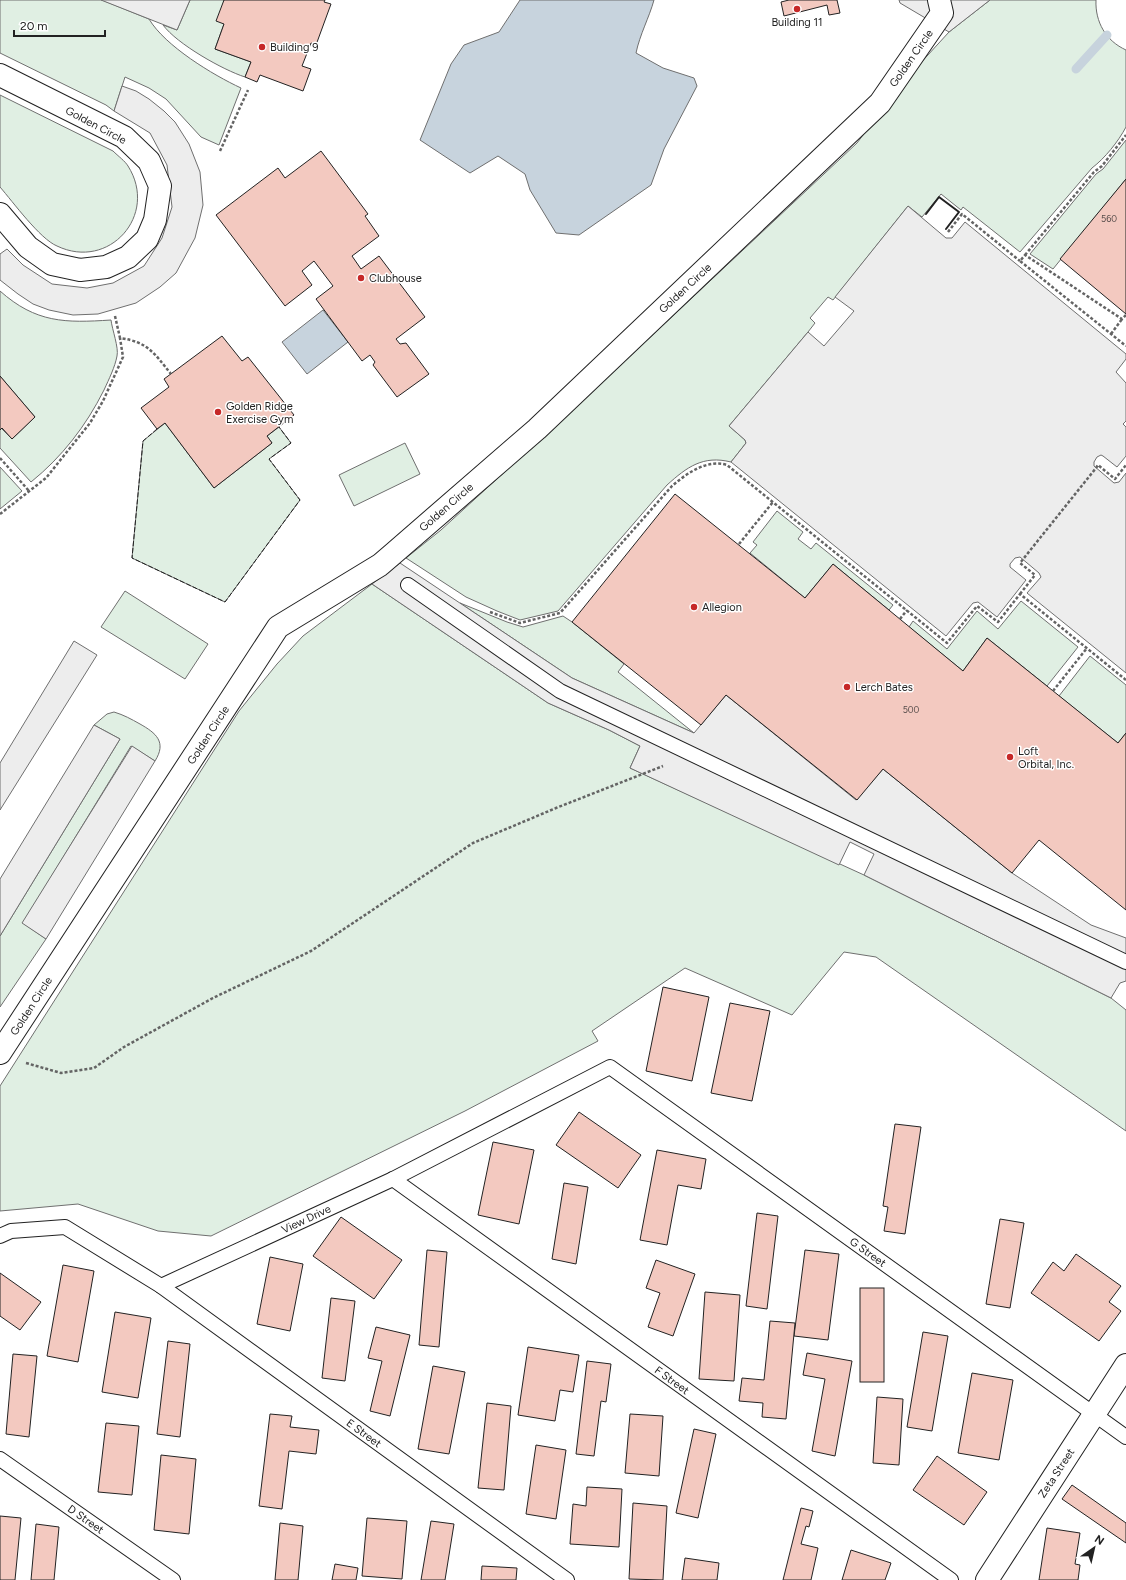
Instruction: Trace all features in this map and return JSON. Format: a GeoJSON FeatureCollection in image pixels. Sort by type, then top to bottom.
{"type":"FeatureCollection","features":[{"type":"Feature","properties":{"kind":"street","name":"Golden Circle"},"geometry":{"type":"LineString","coordinates":[[0,1053],[278,627],[380,565],[548,418],[880,103],[942,13],[939,0]]}},
{"type":"Feature","properties":{"kind":"street","name":"Golden Circle"},"geometry":{"type":"LineString","coordinates":[[0,75],[124,137],[149,161],[160,186],[156,220],[147,239],[128,256],[106,267],[80,270],[52,264],[28,247],[0,214]]}},
{"type":"Feature","properties":{"kind":"street","name":"Zeta Street"},"geometry":{"type":"LineString","coordinates":[[987,1580],[1126,1365]]}},
{"type":"Feature","properties":{"kind":"lane"},"geometry":{"type":"LineString","coordinates":[[408,585],[560,690],[1126,962]]}},
{"type":"Feature","properties":{"kind":"lane","name":"View Drive"},"geometry":{"type":"LineString","coordinates":[[161,1286],[392,1179],[610,1067]]}},
{"type":"Feature","properties":{"kind":"lane","name":"G Street"},"geometry":{"type":"LineString","coordinates":[[610,1067],[1126,1437]]}},
{"type":"Feature","properties":{"kind":"lane","name":"F Street"},"geometry":{"type":"LineString","coordinates":[[392,1179],[951,1580]]}},
{"type":"Feature","properties":{"kind":"lane"},"geometry":{"type":"LineString","coordinates":[[0,1236],[11,1231],[65,1227],[161,1286]]}},
{"type":"Feature","properties":{"kind":"lane","name":"E Street"},"geometry":{"type":"LineString","coordinates":[[161,1286],[568,1580]]}},
{"type":"Feature","properties":{"kind":"lane","name":"D Street"},"geometry":{"type":"LineString","coordinates":[[0,1459],[173,1580]]}},
{"type":"Feature","properties":{"kind":"path"},"geometry":{"type":"LineString","coordinates":[[220,151],[248,90]]}},
{"type":"Feature","properties":{"kind":"path"},"geometry":{"type":"LineString","coordinates":[[1020,261],[1094,172],[1102,166],[1126,134]]}},
{"type":"Feature","properties":{"kind":"path"},"geometry":{"type":"LineString","coordinates":[[948,232],[962,214],[1126,346]]}},
{"type":"Feature","properties":{"kind":"path"},"geometry":{"type":"LineString","coordinates":[[1025,255],[1122,319]]}},
{"type":"Feature","properties":{"kind":"path"},"geometry":{"type":"LineString","coordinates":[[1111,334],[1126,315]]}},
{"type":"Feature","properties":{"kind":"path"},"geometry":{"type":"LineString","coordinates":[[0,514],[46,478],[90,423],[104,401],[123,357],[115,316]]}},
{"type":"Feature","properties":{"kind":"path"},"geometry":{"type":"LineString","coordinates":[[120,338],[130,339],[146,345],[171,374]]}},
{"type":"Feature","properties":{"kind":"path"},"geometry":{"type":"LineString","coordinates":[[0,458],[29,491]]}},
{"type":"Feature","properties":{"kind":"path"},"geometry":{"type":"LineString","coordinates":[[487,611],[520,623],[560,614],[672,486],[684,475],[697,468],[720,463],[727,465],[947,643],[977,606],[998,622],[1035,575],[1020,563],[1098,465],[1116,479],[1126,465]]}},
{"type":"Feature","properties":{"kind":"path"},"geometry":{"type":"LineString","coordinates":[[739,544],[773,502]]}},
{"type":"Feature","properties":{"kind":"path"},"geometry":{"type":"LineString","coordinates":[[1020,594],[1126,680]]}},
{"type":"Feature","properties":{"kind":"path"},"geometry":{"type":"LineString","coordinates":[[900,619],[906,610]]}},
{"type":"Feature","properties":{"kind":"path"},"geometry":{"type":"LineString","coordinates":[[1053,691],[1087,648]]}},
{"type":"Feature","properties":{"kind":"path"},"geometry":{"type":"LineString","coordinates":[[0,1053],[17,1060],[61,1072],[94,1068],[124,1047],[199,1006],[311,951],[473,843],[606,788],[696,755]]}},
{"type":"Feature","properties":{"kind":"green space"},"geometry":{"type":"Polygon","coordinates":[[[0,0],[102,0],[149,19],[166,39],[190,59],[217,76],[241,88],[219,145],[201,137],[166,99],[149,88],[125,77],[114,111],[106,105],[0,53],[0,0]]]}},
{"type":"Feature","properties":{"kind":"green space"},"geometry":{"type":"Polygon","coordinates":[[[190,0],[224,0],[224,24],[215,49],[251,62],[245,77],[225,69],[201,56],[179,40],[163,25],[177,30],[190,0]]]}},
{"type":"Feature","properties":{"kind":"green space"},"geometry":{"type":"Polygon","coordinates":[[[990,0],[1096,0],[1097,16],[1103,30],[1107,36],[1126,50],[1126,127],[1111,149],[1092,168],[1020,252],[963,207],[961,210],[941,194],[922,217],[908,206],[833,300],[828,297],[810,318],[815,323],[729,426],[745,440],[746,443],[731,462],[721,460],[704,461],[689,468],[667,485],[558,611],[520,620],[466,597],[406,558],[441,530],[581,402],[857,143],[905,80],[949,32],[990,0]]]}},
{"type":"Feature","properties":{"kind":"green space"},"geometry":{"type":"Polygon","coordinates":[[[0,95],[113,151],[127,164],[136,185],[137,203],[133,219],[124,234],[110,245],[94,251],[76,252],[57,246],[50,242],[35,228],[0,187],[0,95]]]}},
{"type":"Feature","properties":{"kind":"green space"},"geometry":{"type":"Polygon","coordinates":[[[1126,140],[1126,179],[1053,269],[1030,254],[1096,174],[1103,169],[1126,140]]]}},
{"type":"Feature","properties":{"kind":"green space"},"geometry":{"type":"Polygon","coordinates":[[[0,291],[13,302],[26,309],[52,319],[65,321],[111,320],[117,348],[117,356],[112,373],[89,416],[63,451],[31,482],[0,448],[1,428],[12,439],[35,417],[0,376],[0,291]]]}},
{"type":"Feature","properties":{"kind":"green space"},"geometry":{"type":"Polygon","coordinates":[[[165,423],[214,488],[272,443],[267,436],[279,427],[291,443],[269,459],[300,500],[225,602],[132,558],[143,441],[165,423]]]}},
{"type":"Feature","properties":{"kind":"green space"},"geometry":{"type":"Polygon","coordinates":[[[405,443],[420,474],[354,506],[339,475],[405,443]]]}},
{"type":"Feature","properties":{"kind":"green space"},"geometry":{"type":"Polygon","coordinates":[[[0,467],[22,491],[0,509],[0,467]]]}},
{"type":"Feature","properties":{"kind":"green space"},"geometry":{"type":"Polygon","coordinates":[[[777,511],[803,532],[798,539],[811,549],[816,543],[893,605],[889,610],[833,564],[805,598],[750,553],[757,545],[753,542],[777,511]]]}},
{"type":"Feature","properties":{"kind":"green space"},"geometry":{"type":"Polygon","coordinates":[[[372,584],[548,703],[609,730],[640,746],[630,768],[864,875],[1111,998],[1126,1010],[1126,1131],[876,957],[844,952],[792,1015],[685,968],[592,1031],[598,1041],[465,1111],[211,1236],[158,1231],[78,1204],[0,1211],[0,1086],[239,711],[277,664],[303,636],[372,584]]]}},
{"type":"Feature","properties":{"kind":"green space"},"geometry":{"type":"Polygon","coordinates":[[[125,591],[208,644],[185,679],[101,627],[125,591]]]}},
{"type":"Feature","properties":{"kind":"green space"},"geometry":{"type":"Polygon","coordinates":[[[1021,601],[1078,647],[1047,686],[987,638],[963,671],[909,627],[913,621],[947,649],[977,611],[998,629],[1021,601]]]}},
{"type":"Feature","properties":{"kind":"green space"},"geometry":{"type":"Polygon","coordinates":[[[460,603],[523,627],[563,616],[624,664],[618,672],[694,733],[572,678],[460,603]]]}},
{"type":"Feature","properties":{"kind":"green space"},"geometry":{"type":"Polygon","coordinates":[[[1090,656],[1126,685],[1126,733],[1118,743],[1059,696],[1090,656]]]}},
{"type":"Feature","properties":{"kind":"green space"},"geometry":{"type":"Polygon","coordinates":[[[114,712],[137,722],[151,731],[160,743],[158,754],[155,761],[131,746],[23,923],[46,939],[0,1007],[0,936],[120,739],[94,725],[107,714],[114,712]]]}},
{"type":"Feature","properties":{"kind":"shaded area"},"geometry":{"type":"Polygon","coordinates":[[[101,0],[190,0],[177,30],[101,0]]]}},
{"type":"Feature","properties":{"kind":"shaded area"},"geometry":{"type":"Polygon","coordinates":[[[520,0],[654,0],[636,53],[663,68],[694,78],[697,86],[664,149],[651,185],[579,235],[556,233],[530,190],[525,174],[498,156],[470,173],[420,140],[451,64],[464,45],[499,32],[520,0]]]}},
{"type":"Feature","properties":{"kind":"shaded area"},"geometry":{"type":"Polygon","coordinates":[[[899,0],[990,0],[949,32],[900,3],[899,0]]]}},
{"type":"Feature","properties":{"kind":"shaded area"},"geometry":{"type":"Polygon","coordinates":[[[122,86],[136,91],[164,111],[175,122],[189,144],[200,172],[203,205],[195,238],[176,273],[160,287],[136,303],[98,314],[73,315],[49,310],[33,304],[0,280],[0,254],[7,249],[23,265],[52,284],[87,288],[113,283],[144,266],[162,238],[172,207],[167,165],[150,133],[114,111],[122,86]]]}},
{"type":"Feature","properties":{"kind":"shaded area"},"geometry":{"type":"Polygon","coordinates":[[[908,206],[946,238],[952,238],[965,222],[1126,354],[1126,359],[1116,372],[1126,383],[1126,421],[1123,424],[1126,427],[1126,456],[1117,467],[1101,455],[1097,457],[1094,462],[1094,466],[1114,483],[1119,482],[1126,473],[1126,673],[1027,593],[1041,577],[1039,573],[1020,557],[1015,558],[1010,564],[1010,567],[1026,580],[997,617],[978,602],[973,603],[946,636],[731,462],[746,443],[745,440],[729,426],[808,332],[824,346],[854,311],[835,297],[908,206]]]}},
{"type":"Feature","properties":{"kind":"shaded area"},"geometry":{"type":"Polygon","coordinates":[[[323,310],[348,342],[307,374],[282,342],[323,310]]]}},
{"type":"Feature","properties":{"kind":"shaded area"},"geometry":{"type":"Polygon","coordinates":[[[400,563],[572,678],[694,733],[726,695],[856,800],[883,769],[1012,873],[1091,925],[1126,938],[1126,981],[1120,983],[1111,998],[864,875],[874,854],[850,842],[839,865],[630,768],[640,746],[609,730],[548,703],[372,584],[400,563]]]}},
{"type":"Feature","properties":{"kind":"shaded area"},"geometry":{"type":"Polygon","coordinates":[[[74,641],[97,655],[0,810],[0,763],[74,641]]]}},
{"type":"Feature","properties":{"kind":"shaded area"},"geometry":{"type":"Polygon","coordinates":[[[94,725],[120,739],[0,936],[0,879],[94,725]]]}},
{"type":"Feature","properties":{"kind":"shaded area"},"geometry":{"type":"Polygon","coordinates":[[[132,746],[155,761],[46,939],[22,923],[132,746]]]}},
{"type":"Feature","properties":{"kind":"building","name":"Building 9"},"geometry":{"type":"Polygon","coordinates":[[[224,0],[325,0],[324,2],[331,4],[316,45],[311,43],[302,66],[311,69],[303,91],[260,75],[257,82],[245,77],[251,62],[215,49],[224,24],[216,21],[224,0]]]}},
{"type":"Feature","properties":{"kind":"building","name":"Building 11"},"geometry":{"type":"Polygon","coordinates":[[[789,0],[837,0],[840,13],[829,15],[827,5],[784,16],[781,2],[789,0]]]}},
{"type":"Feature","properties":{"kind":"building","name":"Clubhouse"},"geometry":{"type":"Polygon","coordinates":[[[321,151],[368,214],[365,216],[379,236],[352,256],[361,269],[379,256],[425,317],[396,339],[400,344],[406,343],[429,374],[397,397],[373,365],[375,362],[370,355],[362,361],[316,299],[333,286],[314,261],[302,271],[312,285],[285,306],[216,215],[278,168],[285,178],[321,151]]]}},
{"type":"Feature","properties":{"kind":"building"},"geometry":{"type":"Polygon","coordinates":[[[1126,179],[1126,314],[1060,259],[1126,179]]]}},
{"type":"Feature","properties":{"kind":"building","name":"Golden Ridge Exercise Gym"},"geometry":{"type":"Polygon","coordinates":[[[222,336],[242,361],[248,357],[294,415],[267,436],[272,443],[214,488],[165,423],[157,429],[141,408],[169,387],[164,379],[222,336]]]}},
{"type":"Feature","properties":{"kind":"building"},"geometry":{"type":"Polygon","coordinates":[[[0,376],[35,417],[12,439],[2,428],[0,430],[0,376]]]}},
{"type":"Feature","properties":{"kind":"building"},"geometry":{"type":"Polygon","coordinates":[[[675,494],[805,598],[833,564],[963,671],[987,638],[1118,743],[1126,733],[1126,910],[1039,840],[1012,873],[883,769],[857,800],[726,695],[701,725],[572,622],[675,494]]]}},
{"type":"Feature","properties":{"kind":"building"},"geometry":{"type":"Polygon","coordinates":[[[663,987],[709,997],[692,1081],[646,1071],[663,987]]]}},
{"type":"Feature","properties":{"kind":"building"},"geometry":{"type":"Polygon","coordinates":[[[730,1003],[770,1011],[752,1101],[711,1093],[730,1003]]]}},
{"type":"Feature","properties":{"kind":"building"},"geometry":{"type":"Polygon","coordinates":[[[579,1112],[641,1155],[618,1188],[556,1145],[579,1112]]]}},
{"type":"Feature","properties":{"kind":"building"},"geometry":{"type":"Polygon","coordinates":[[[895,1124],[921,1127],[905,1234],[884,1231],[888,1207],[883,1206],[895,1124]]]}},
{"type":"Feature","properties":{"kind":"building"},"geometry":{"type":"Polygon","coordinates":[[[493,1142],[534,1150],[519,1224],[478,1215],[493,1142]]]}},
{"type":"Feature","properties":{"kind":"building"},"geometry":{"type":"Polygon","coordinates":[[[657,1150],[706,1159],[701,1189],[678,1185],[667,1245],[640,1240],[657,1150]]]}},
{"type":"Feature","properties":{"kind":"building"},"geometry":{"type":"Polygon","coordinates":[[[564,1183],[588,1187],[576,1264],[552,1259],[564,1183]]]}},
{"type":"Feature","properties":{"kind":"building"},"geometry":{"type":"Polygon","coordinates":[[[757,1213],[778,1216],[767,1309],[746,1306],[757,1213]]]}},
{"type":"Feature","properties":{"kind":"building"},"geometry":{"type":"Polygon","coordinates":[[[341,1217],[402,1260],[374,1299],[313,1256],[341,1217]]]}},
{"type":"Feature","properties":{"kind":"building"},"geometry":{"type":"Polygon","coordinates":[[[1000,1219],[1024,1223],[1010,1308],[986,1304],[1000,1219]]]}},
{"type":"Feature","properties":{"kind":"building"},"geometry":{"type":"Polygon","coordinates":[[[427,1250],[447,1252],[439,1347],[419,1345],[427,1250]]]}},
{"type":"Feature","properties":{"kind":"building"},"geometry":{"type":"Polygon","coordinates":[[[805,1250],[839,1254],[828,1340],[794,1336],[805,1250]]]}},
{"type":"Feature","properties":{"kind":"building"},"geometry":{"type":"Polygon","coordinates":[[[1076,1254],[1121,1286],[1109,1302],[1121,1311],[1099,1341],[1031,1293],[1053,1262],[1064,1271],[1076,1254]]]}},
{"type":"Feature","properties":{"kind":"building"},"geometry":{"type":"Polygon","coordinates":[[[270,1257],[303,1264],[290,1331],[257,1324],[270,1257]]]}},
{"type":"Feature","properties":{"kind":"building"},"geometry":{"type":"Polygon","coordinates":[[[656,1260],[695,1274],[673,1336],[648,1327],[660,1293],[646,1288],[656,1260]]]}},
{"type":"Feature","properties":{"kind":"building"},"geometry":{"type":"Polygon","coordinates":[[[63,1265],[94,1271],[78,1362],[47,1356],[63,1265]]]}},
{"type":"Feature","properties":{"kind":"building"},"geometry":{"type":"Polygon","coordinates":[[[0,1273],[41,1302],[20,1330],[0,1316],[0,1273]]]}},
{"type":"Feature","properties":{"kind":"building"},"geometry":{"type":"Polygon","coordinates":[[[860,1288],[884,1288],[884,1382],[860,1382],[860,1288]]]}},
{"type":"Feature","properties":{"kind":"building"},"geometry":{"type":"Polygon","coordinates":[[[705,1292],[740,1295],[734,1381],[699,1379],[705,1292]]]}},
{"type":"Feature","properties":{"kind":"building"},"geometry":{"type":"Polygon","coordinates":[[[331,1298],[355,1301],[345,1381],[322,1378],[331,1298]]]}},
{"type":"Feature","properties":{"kind":"building"},"geometry":{"type":"Polygon","coordinates":[[[115,1312],[151,1318],[138,1398],[102,1392],[115,1312]]]}},
{"type":"Feature","properties":{"kind":"building"},"geometry":{"type":"Polygon","coordinates":[[[770,1321],[795,1323],[786,1419],[762,1417],[763,1403],[739,1401],[742,1378],[764,1380],[770,1321]]]}},
{"type":"Feature","properties":{"kind":"building"},"geometry":{"type":"Polygon","coordinates":[[[376,1327],[410,1335],[390,1416],[370,1411],[382,1361],[368,1358],[376,1327]]]}},
{"type":"Feature","properties":{"kind":"building"},"geometry":{"type":"Polygon","coordinates":[[[923,1332],[948,1336],[932,1431],[907,1427],[923,1332]]]}},
{"type":"Feature","properties":{"kind":"building"},"geometry":{"type":"Polygon","coordinates":[[[168,1341],[190,1344],[180,1437],[157,1434],[168,1341]]]}},
{"type":"Feature","properties":{"kind":"building"},"geometry":{"type":"Polygon","coordinates":[[[528,1347],[579,1355],[573,1392],[560,1390],[555,1421],[518,1415],[528,1347]]]}},
{"type":"Feature","properties":{"kind":"building"},"geometry":{"type":"Polygon","coordinates":[[[807,1353],[852,1361],[835,1456],[812,1451],[825,1379],[803,1375],[807,1353]]]}},
{"type":"Feature","properties":{"kind":"building"},"geometry":{"type":"Polygon","coordinates":[[[13,1354],[37,1356],[29,1437],[6,1434],[13,1354]]]}},
{"type":"Feature","properties":{"kind":"building"},"geometry":{"type":"Polygon","coordinates":[[[587,1361],[611,1364],[606,1402],[601,1401],[594,1456],[576,1454],[587,1361]]]}},
{"type":"Feature","properties":{"kind":"building"},"geometry":{"type":"Polygon","coordinates":[[[433,1366],[465,1372],[449,1454],[418,1449],[433,1366]]]}},
{"type":"Feature","properties":{"kind":"building"},"geometry":{"type":"Polygon","coordinates":[[[972,1373],[1013,1380],[999,1460],[958,1453],[972,1373]]]}},
{"type":"Feature","properties":{"kind":"building"},"geometry":{"type":"Polygon","coordinates":[[[877,1397],[903,1399],[899,1465],[873,1463],[877,1397]]]}},
{"type":"Feature","properties":{"kind":"building"},"geometry":{"type":"Polygon","coordinates":[[[487,1403],[511,1406],[504,1490],[478,1488],[487,1403]]]}},
{"type":"Feature","properties":{"kind":"building"},"geometry":{"type":"Polygon","coordinates":[[[270,1414],[292,1416],[290,1427],[319,1430],[316,1454],[289,1451],[282,1509],[259,1506],[270,1414]]]}},
{"type":"Feature","properties":{"kind":"building"},"geometry":{"type":"Polygon","coordinates":[[[630,1414],[663,1416],[659,1476],[625,1473],[630,1414]]]}},
{"type":"Feature","properties":{"kind":"building"},"geometry":{"type":"Polygon","coordinates":[[[106,1423],[139,1426],[132,1495],[98,1492],[106,1423]]]}},
{"type":"Feature","properties":{"kind":"building"},"geometry":{"type":"Polygon","coordinates":[[[694,1429],[716,1434],[698,1518],[676,1513],[694,1429]]]}},
{"type":"Feature","properties":{"kind":"building"},"geometry":{"type":"Polygon","coordinates":[[[536,1445],[566,1450],[556,1519],[526,1514],[536,1445]]]}},
{"type":"Feature","properties":{"kind":"building"},"geometry":{"type":"Polygon","coordinates":[[[161,1455],[196,1459],[189,1534],[154,1530],[161,1455]]]}},
{"type":"Feature","properties":{"kind":"building"},"geometry":{"type":"Polygon","coordinates":[[[937,1456],[987,1492],[964,1525],[913,1490],[937,1456]]]}},
{"type":"Feature","properties":{"kind":"building"},"geometry":{"type":"Polygon","coordinates":[[[1072,1485],[1126,1523],[1126,1543],[1062,1499],[1072,1485]]]}},
{"type":"Feature","properties":{"kind":"building"},"geometry":{"type":"Polygon","coordinates":[[[587,1487],[622,1489],[619,1547],[570,1544],[573,1504],[586,1506],[587,1487]]]}},
{"type":"Feature","properties":{"kind":"building"},"geometry":{"type":"Polygon","coordinates":[[[633,1503],[667,1506],[663,1580],[629,1579],[633,1503]]]}},
{"type":"Feature","properties":{"kind":"building"},"geometry":{"type":"Polygon","coordinates":[[[801,1508],[813,1511],[809,1527],[806,1526],[801,1544],[818,1548],[811,1580],[783,1580],[801,1508]]]}},
{"type":"Feature","properties":{"kind":"building"},"geometry":{"type":"Polygon","coordinates":[[[0,1516],[21,1518],[15,1580],[0,1580],[0,1516]]]}},
{"type":"Feature","properties":{"kind":"building"},"geometry":{"type":"Polygon","coordinates":[[[367,1518],[407,1521],[402,1579],[362,1576],[367,1518]]]}},
{"type":"Feature","properties":{"kind":"building"},"geometry":{"type":"Polygon","coordinates":[[[431,1521],[454,1524],[445,1580],[421,1580],[431,1521]]]}},
{"type":"Feature","properties":{"kind":"building"},"geometry":{"type":"Polygon","coordinates":[[[280,1523],[303,1526],[298,1580],[275,1580],[280,1523]]]}},
{"type":"Feature","properties":{"kind":"building"},"geometry":{"type":"Polygon","coordinates":[[[36,1524],[59,1527],[54,1580],[31,1580],[36,1524]]]}},
{"type":"Feature","properties":{"kind":"building"},"geometry":{"type":"Polygon","coordinates":[[[1047,1528],[1080,1533],[1075,1564],[1080,1565],[1078,1580],[1039,1580],[1047,1528]]]}},
{"type":"Feature","properties":{"kind":"building"},"geometry":{"type":"Polygon","coordinates":[[[851,1550],[891,1563],[885,1580],[842,1580],[851,1550]]]}},
{"type":"Feature","properties":{"kind":"building"},"geometry":{"type":"Polygon","coordinates":[[[685,1558],[719,1563],[717,1580],[682,1580],[685,1558]]]}},
{"type":"Feature","properties":{"kind":"building"},"geometry":{"type":"Polygon","coordinates":[[[335,1564],[358,1568],[356,1580],[332,1580],[335,1564]]]}},
{"type":"Feature","properties":{"kind":"building"},"geometry":{"type":"Polygon","coordinates":[[[482,1566],[517,1568],[516,1580],[481,1580],[482,1566]]]}},
{"type":"Feature","properties":{"kind":"waterway"},"geometry":{"type":"LineString","coordinates":[[1076,69],[1107,35]]}},
{"type":"Feature","properties":{"kind":"fence"},"geometry":{"type":"LineString","coordinates":[[157,429],[143,441],[132,558],[225,602],[300,500],[269,459],[291,443],[279,427]]}},
{"type":"Feature","properties":{"kind":"wall"},"geometry":{"type":"LineString","coordinates":[[926,214],[939,197],[959,212],[946,229]]}},
{"type":"Feature","properties":{"kind":"place","name":"Building 11"},"geometry":{"type":"Point","coordinates":[797,9]}},
{"type":"Feature","properties":{"kind":"place","name":"Building 9"},"geometry":{"type":"Point","coordinates":[262,47]}},
{"type":"Feature","properties":{"kind":"place","name":"Clubhouse"},"geometry":{"type":"Point","coordinates":[361,278]}},
{"type":"Feature","properties":{"kind":"place","name":"Golden Ridge Exercise Gym"},"geometry":{"type":"Point","coordinates":[218,412]}},
{"type":"Feature","properties":{"kind":"place","name":"Allegion"},"geometry":{"type":"Point","coordinates":[694,607]}},
{"type":"Feature","properties":{"kind":"place","name":"Lerch Bates"},"geometry":{"type":"Point","coordinates":[847,687]}},
{"type":"Feature","properties":{"kind":"place","name":"Loft Orbital, Inc."},"geometry":{"type":"Point","coordinates":[1010,757]}}]}
